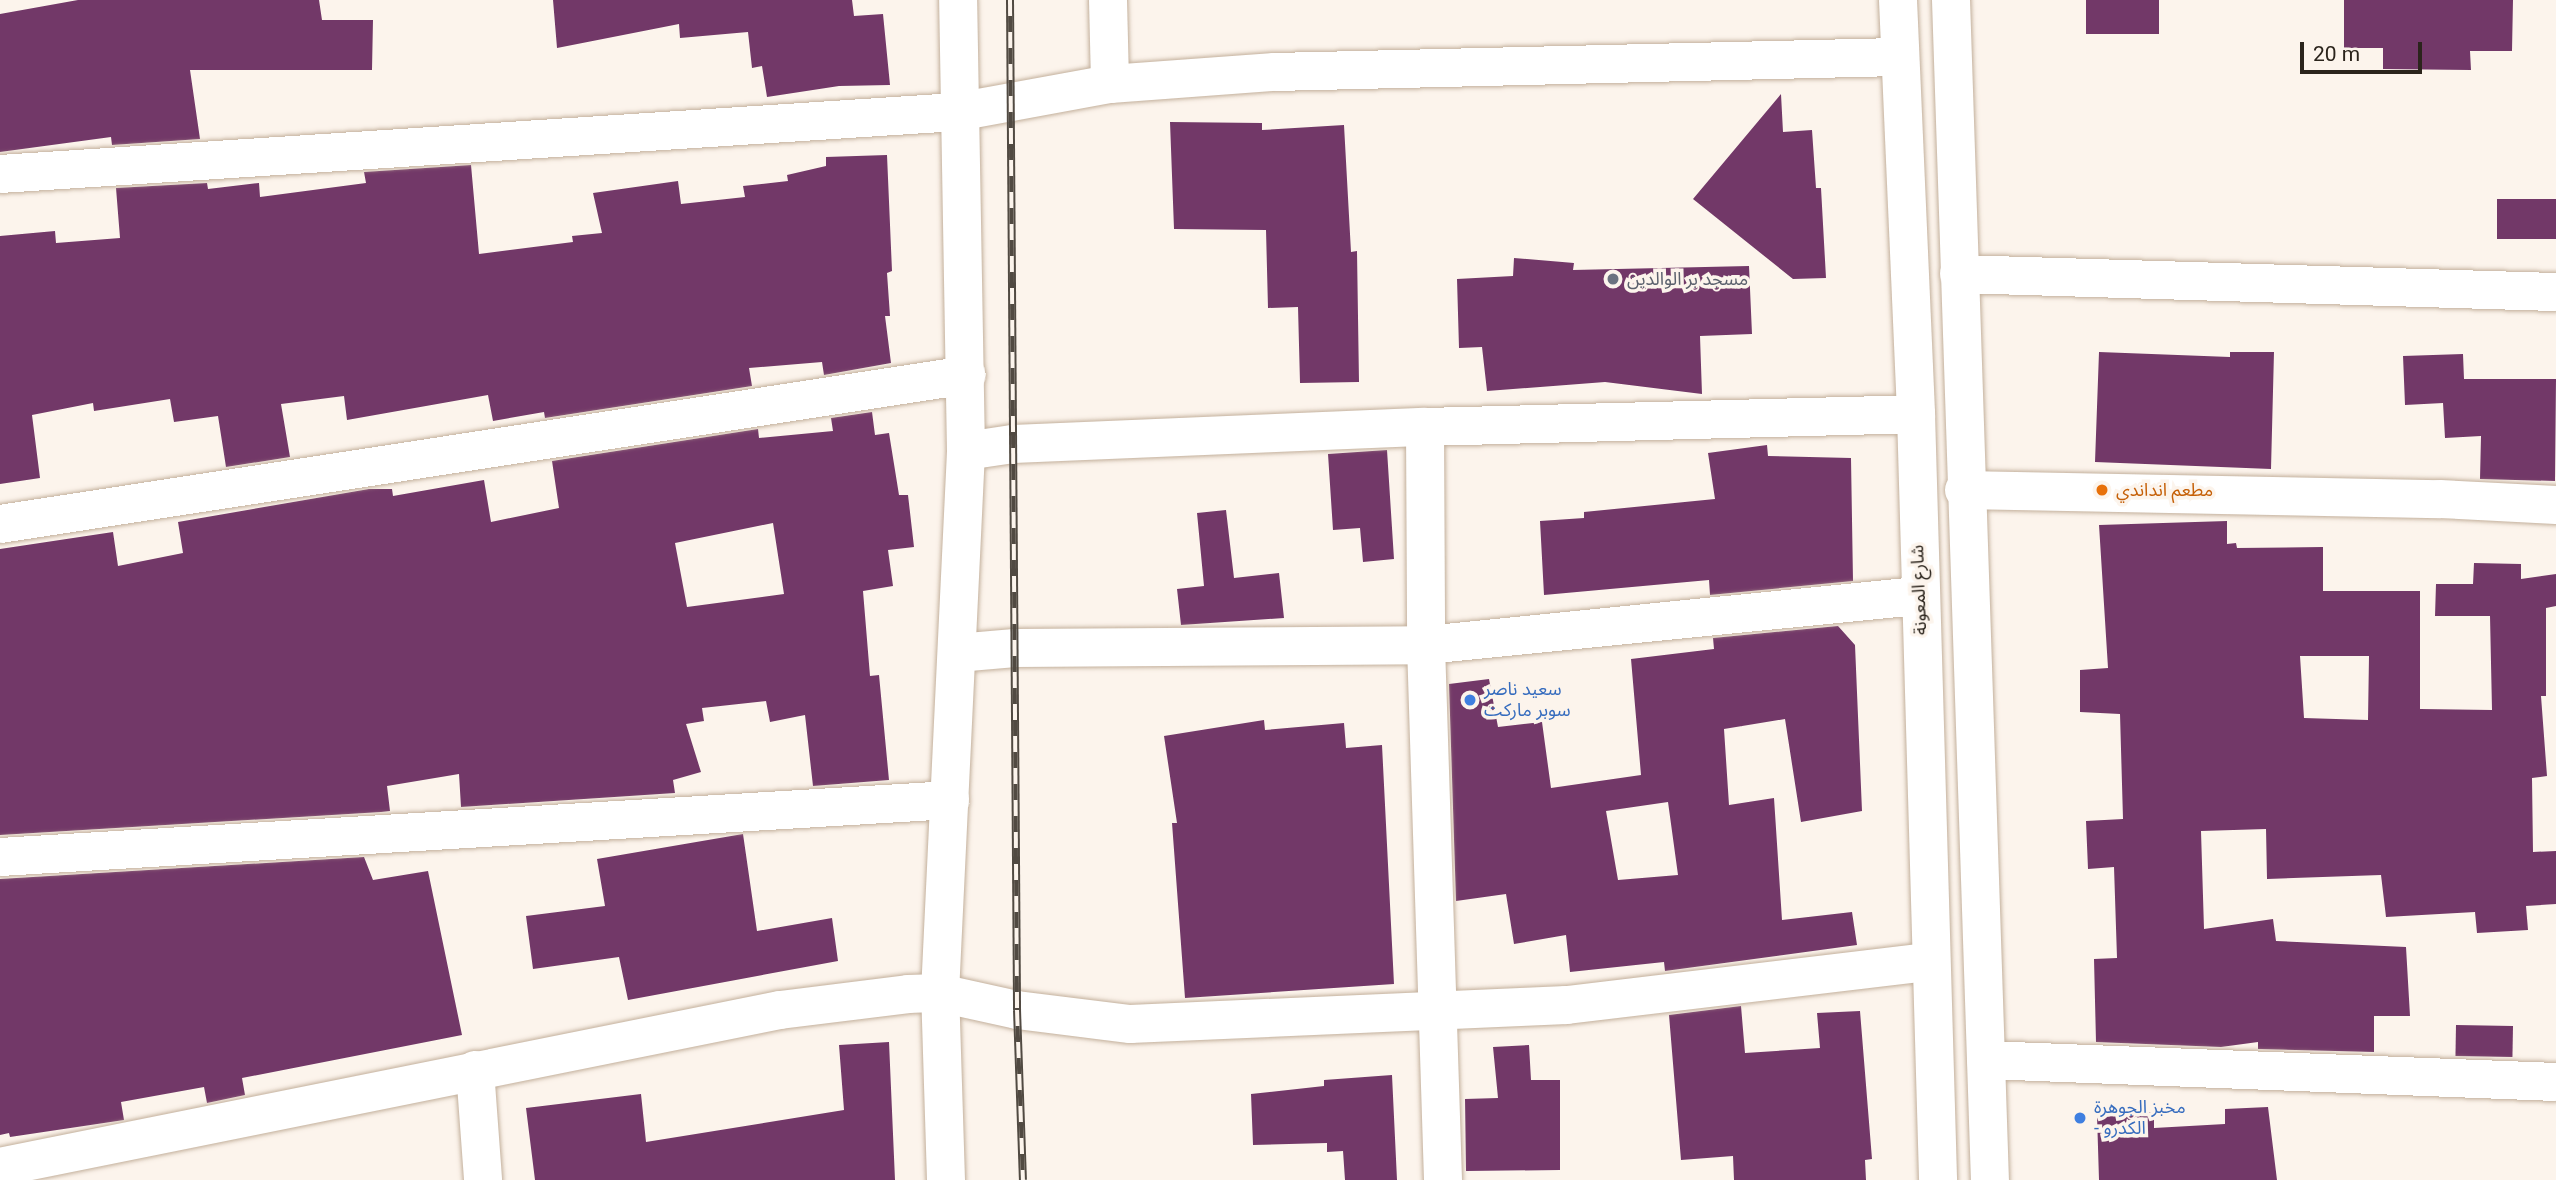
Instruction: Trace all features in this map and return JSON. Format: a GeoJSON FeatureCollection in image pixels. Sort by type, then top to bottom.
{"type":"FeatureCollection","features":[{"type":"Feature","properties":{"kind":"main road"},"geometry":{"type":"LineString","coordinates":[[946,1180],[940,993],[966,451],[967,375],[957,112],[958,0]]}},
{"type":"Feature","properties":{"kind":"main road"},"geometry":{"type":"LineString","coordinates":[[1108,0],[1110,84]]}},
{"type":"Feature","properties":{"kind":"main road","name":"شارع المعونة"},"geometry":{"type":"LineString","coordinates":[[1898,0],[1898,57],[1916,414],[1919,596],[1938,1180]]}},
{"type":"Feature","properties":{"kind":"main road"},"geometry":{"type":"LineString","coordinates":[[1951,0],[1964,490],[1990,1180]]}},
{"type":"Feature","properties":{"kind":"main road"},"geometry":{"type":"LineString","coordinates":[[0,174],[957,112],[1110,84],[1275,72],[1898,57]]}},
{"type":"Feature","properties":{"kind":"main road"},"geometry":{"type":"LineString","coordinates":[[1906,195],[1955,195]]}},
{"type":"Feature","properties":{"kind":"main road"},"geometry":{"type":"LineString","coordinates":[[1959,274],[2556,292]]}},
{"type":"Feature","properties":{"kind":"main road"},"geometry":{"type":"LineString","coordinates":[[0,524],[967,375]]}},
{"type":"Feature","properties":{"kind":"main road"},"geometry":{"type":"LineString","coordinates":[[966,451],[1013,444],[1425,427],[1916,414]]}},
{"type":"Feature","properties":{"kind":"main road"},"geometry":{"type":"LineString","coordinates":[[1425,427],[1426,645],[1443,1180]]}},
{"type":"Feature","properties":{"kind":"main road"},"geometry":{"type":"LineString","coordinates":[[1964,490],[2440,499],[2556,505]]}},
{"type":"Feature","properties":{"kind":"main road"},"geometry":{"type":"LineString","coordinates":[[957,653],[1015,648],[1426,645],[1919,596]]}},
{"type":"Feature","properties":{"kind":"main road"},"geometry":{"type":"LineString","coordinates":[[0,856],[950,800]]}},
{"type":"Feature","properties":{"kind":"main road"},"geometry":{"type":"LineString","coordinates":[[0,1167],[780,1010],[940,993],[1017,1010],[1130,1024],[1439,1013],[1638,998],[1930,962]]}},
{"type":"Feature","properties":{"kind":"main road"},"geometry":{"type":"LineString","coordinates":[[1986,1060],[2556,1082]]}},
{"type":"Feature","properties":{"kind":"main road"},"geometry":{"type":"LineString","coordinates":[[475,1070],[483,1180]]}},
{"type":"Feature","properties":{"kind":"building"},"geometry":{"type":"Polygon","coordinates":[[[78,0],[319,0],[322,20],[373,20],[372,70],[190,70],[200,139],[112,145],[111,137],[0,152],[0,14],[78,0]]]}},
{"type":"Feature","properties":{"kind":"building"},"geometry":{"type":"Polygon","coordinates":[[[553,0],[852,0],[854,16],[883,14],[890,85],[839,86],[767,97],[762,66],[752,68],[748,32],[680,38],[679,24],[557,48],[553,0]]]}},
{"type":"Feature","properties":{"kind":"building"},"geometry":{"type":"Polygon","coordinates":[[[2086,0],[2159,0],[2159,34],[2086,34],[2086,0]]]}},
{"type":"Feature","properties":{"kind":"building"},"geometry":{"type":"Polygon","coordinates":[[[2344,0],[2513,0],[2512,51],[2470,51],[2471,70],[2383,69],[2383,48],[2344,48],[2344,0]]]}},
{"type":"Feature","properties":{"kind":"building"},"geometry":{"type":"Polygon","coordinates":[[[1781,94],[1783,132],[1812,130],[1816,188],[1821,188],[1826,278],[1793,279],[1693,199],[1781,94]]]}},
{"type":"Feature","properties":{"kind":"building"},"geometry":{"type":"Polygon","coordinates":[[[1170,122],[1262,123],[1262,130],[1344,125],[1351,252],[1357,251],[1359,382],[1300,383],[1298,307],[1268,308],[1266,230],[1174,229],[1170,122]]]}},
{"type":"Feature","properties":{"kind":"building"},"geometry":{"type":"Polygon","coordinates":[[[887,155],[892,271],[887,273],[890,316],[885,316],[891,363],[824,375],[822,362],[749,368],[752,386],[545,418],[544,412],[493,421],[488,395],[347,420],[344,396],[281,404],[290,457],[226,467],[218,416],[174,422],[170,399],[94,411],[93,403],[32,415],[40,478],[0,484],[0,236],[55,231],[56,243],[120,238],[116,188],[207,183],[208,189],[259,183],[260,197],[366,183],[364,172],[471,165],[479,254],[573,242],[572,236],[602,233],[593,193],[678,181],[681,204],[745,197],[743,186],[788,181],[787,175],[826,166],[826,157],[887,155]]]}},
{"type":"Feature","properties":{"kind":"building"},"geometry":{"type":"Polygon","coordinates":[[[2497,199],[2556,199],[2556,239],[2497,239],[2497,199]]]}},
{"type":"Feature","properties":{"kind":"building"},"geometry":{"type":"Polygon","coordinates":[[[1514,258],[1574,263],[1573,270],[1749,266],[1752,334],[1700,336],[1702,394],[1605,382],[1487,391],[1482,347],[1459,348],[1457,279],[1513,276],[1514,258]]]}},
{"type":"Feature","properties":{"kind":"building"},"geometry":{"type":"Polygon","coordinates":[[[2099,352],[2230,357],[2230,352],[2274,352],[2271,469],[2095,462],[2099,352]]]}},
{"type":"Feature","properties":{"kind":"building"},"geometry":{"type":"Polygon","coordinates":[[[2463,354],[2464,379],[2556,379],[2555,481],[2480,479],[2481,436],[2445,438],[2443,403],[2405,405],[2403,356],[2463,354]]]}},
{"type":"Feature","properties":{"kind":"building"},"geometry":{"type":"Polygon","coordinates":[[[872,412],[875,435],[889,433],[899,495],[908,495],[914,547],[888,550],[893,586],[863,591],[870,676],[879,675],[889,780],[813,786],[805,715],[770,722],[766,701],[702,708],[704,721],[686,724],[701,772],[673,780],[675,793],[461,807],[459,774],[387,786],[390,811],[0,835],[0,549],[113,532],[118,566],[183,553],[178,522],[369,489],[392,489],[393,496],[484,480],[491,522],[559,508],[552,461],[758,429],[759,438],[833,431],[831,418],[872,412]],[[773,523],[675,543],[687,607],[784,594],[773,523]]]}},
{"type":"Feature","properties":{"kind":"building"},"geometry":{"type":"Polygon","coordinates":[[[1767,445],[1768,456],[1851,458],[1853,581],[1710,595],[1709,580],[1544,595],[1540,521],[1584,518],[1584,512],[1715,499],[1708,453],[1767,445]]]}},
{"type":"Feature","properties":{"kind":"building"},"geometry":{"type":"Polygon","coordinates":[[[1387,450],[1394,559],[1363,562],[1360,528],[1333,530],[1328,454],[1387,450]]]}},
{"type":"Feature","properties":{"kind":"building"},"geometry":{"type":"Polygon","coordinates":[[[1226,510],[1234,578],[1279,573],[1284,618],[1181,625],[1177,589],[1204,586],[1197,513],[1226,510]]]}},
{"type":"Feature","properties":{"kind":"building"},"geometry":{"type":"Polygon","coordinates":[[[2227,521],[2227,544],[2236,543],[2237,548],[2323,547],[2323,591],[2420,591],[2420,709],[2492,710],[2490,616],[2435,616],[2436,584],[2473,584],[2474,563],[2521,564],[2521,579],[2556,574],[2556,606],[2546,608],[2546,696],[2541,696],[2547,776],[2532,778],[2533,852],[2556,851],[2556,904],[2526,906],[2528,930],[2477,933],[2475,912],[2386,917],[2381,875],[2267,879],[2266,829],[2201,831],[2204,929],[2273,919],[2276,941],[2406,947],[2410,1016],[2374,1016],[2374,1052],[2258,1049],[2258,1042],[2221,1047],[2096,1042],[2094,959],[2117,958],[2114,867],[2088,869],[2086,821],[2123,819],[2120,714],[2080,712],[2080,670],[2108,668],[2099,525],[2227,521]],[[2300,656],[2304,718],[2368,720],[2369,656],[2300,656]]]}},
{"type":"Feature","properties":{"kind":"building"},"geometry":{"type":"Polygon","coordinates":[[[1838,626],[1855,645],[1862,811],[1801,822],[1785,719],[1724,729],[1729,805],[1774,798],[1782,920],[1852,912],[1857,945],[1665,971],[1664,962],[1570,972],[1566,935],[1514,944],[1506,894],[1456,901],[1449,684],[1489,679],[1498,727],[1542,722],[1551,788],[1641,775],[1631,659],[1714,649],[1713,638],[1838,626]],[[1668,802],[1606,811],[1618,880],[1678,875],[1668,802]]]}},
{"type":"Feature","properties":{"kind":"building"},"geometry":{"type":"Polygon","coordinates":[[[1264,720],[1265,730],[1344,723],[1346,748],[1382,745],[1394,984],[1185,998],[1172,823],[1177,823],[1164,736],[1264,720]]]}},
{"type":"Feature","properties":{"kind":"building"},"geometry":{"type":"Polygon","coordinates":[[[743,834],[757,931],[832,918],[838,961],[628,1000],[619,957],[533,969],[526,916],[605,906],[597,859],[743,834]]]}},
{"type":"Feature","properties":{"kind":"building"},"geometry":{"type":"Polygon","coordinates":[[[364,857],[373,880],[428,871],[462,1035],[242,1078],[245,1095],[207,1103],[204,1087],[121,1102],[124,1120],[10,1137],[9,1133],[0,1135],[0,879],[364,857]]]}},
{"type":"Feature","properties":{"kind":"building"},"geometry":{"type":"Polygon","coordinates":[[[1741,1006],[1745,1053],[1820,1048],[1817,1013],[1860,1011],[1872,1159],[1865,1160],[1866,1180],[1734,1180],[1733,1156],[1681,1160],[1669,1015],[1741,1006]]]}},
{"type":"Feature","properties":{"kind":"building"},"geometry":{"type":"Polygon","coordinates":[[[2456,1025],[2513,1026],[2512,1057],[2455,1056],[2456,1025]]]}},
{"type":"Feature","properties":{"kind":"building"},"geometry":{"type":"Polygon","coordinates":[[[889,1042],[895,1180],[535,1180],[526,1108],[641,1094],[646,1142],[844,1110],[839,1045],[889,1042]]]}},
{"type":"Feature","properties":{"kind":"building"},"geometry":{"type":"Polygon","coordinates":[[[1529,1045],[1531,1080],[1560,1080],[1560,1170],[1466,1171],[1465,1099],[1498,1098],[1493,1047],[1529,1045]]]}},
{"type":"Feature","properties":{"kind":"building"},"geometry":{"type":"Polygon","coordinates":[[[1392,1075],[1397,1180],[1345,1180],[1343,1151],[1327,1152],[1327,1143],[1253,1145],[1251,1094],[1324,1086],[1324,1080],[1392,1075]]]}},
{"type":"Feature","properties":{"kind":"building"},"geometry":{"type":"Polygon","coordinates":[[[2268,1107],[2277,1180],[2099,1180],[2097,1115],[2154,1112],[2154,1128],[2225,1124],[2225,1109],[2268,1107]]]}},
{"type":"Feature","properties":{"kind":"railway"},"geometry":{"type":"LineString","coordinates":[[1010,0],[1017,1010],[1023,1180]]}},
{"type":"Feature","properties":{"kind":"place","name":"مسجد بر الوالدين"},"geometry":{"type":"Point","coordinates":[1613,279]}},
{"type":"Feature","properties":{"kind":"place","name":"مطعم انداندي"},"geometry":{"type":"Point","coordinates":[2102,490]}},
{"type":"Feature","properties":{"kind":"place","name":"سعيد ناصر سوبر ماركت"},"geometry":{"type":"Point","coordinates":[1470,700]}},
{"type":"Feature","properties":{"kind":"place","name":"مخبز الجوهرة - الكدرو"},"geometry":{"type":"Point","coordinates":[2080,1118]}}]}
